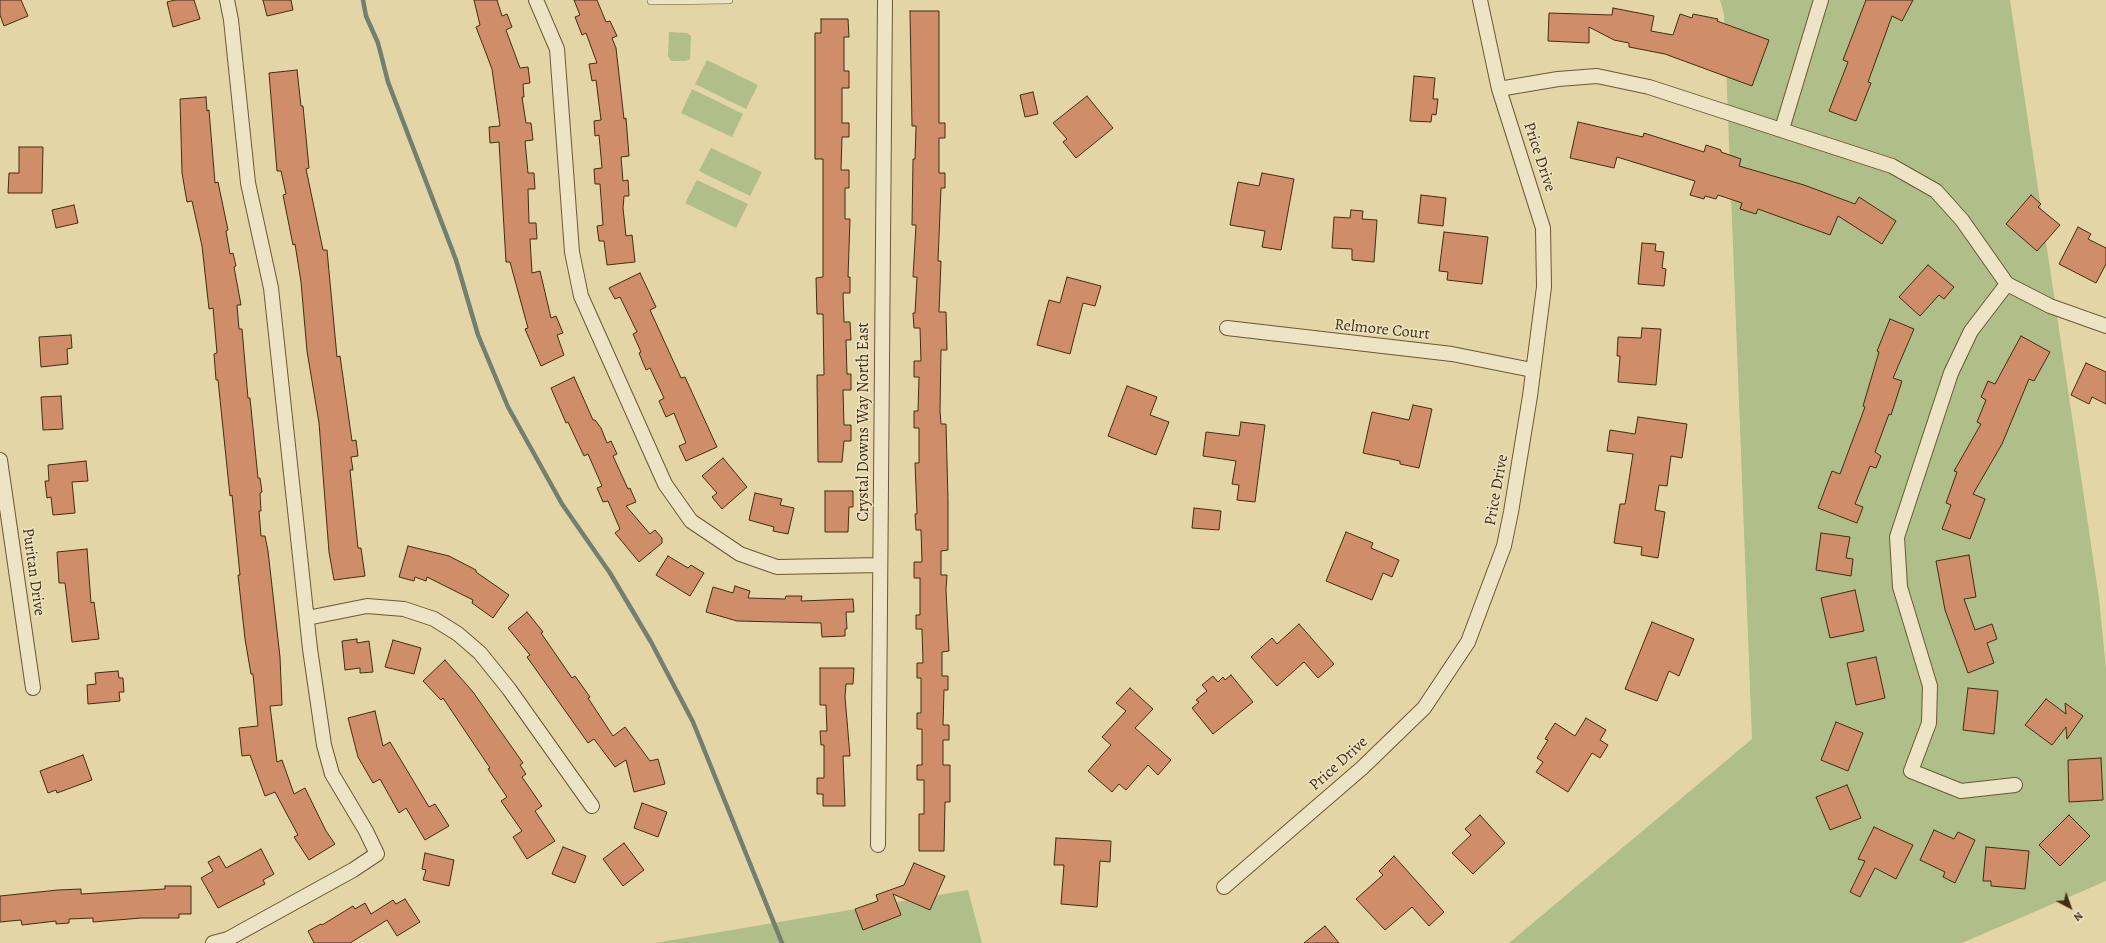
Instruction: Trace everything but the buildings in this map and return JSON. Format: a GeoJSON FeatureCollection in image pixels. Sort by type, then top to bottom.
{"type":"FeatureCollection","features":[{"type":"Feature","properties":{"kind":"street"},"geometry":{"type":"LineString","coordinates":[[213,943],[228,939],[353,870],[377,854],[366,831],[332,774],[324,745],[307,618],[271,288],[248,183],[231,20],[227,0]]}},
{"type":"Feature","properties":{"kind":"street"},"geometry":{"type":"LineString","coordinates":[[536,0],[558,49],[572,252],[581,296],[666,484],[691,521],[740,554],[777,567],[880,565]]}},
{"type":"Feature","properties":{"kind":"street","name":"Crystal Downs Way North East"},"geometry":{"type":"LineString","coordinates":[[878,845],[885,0]]}},
{"type":"Feature","properties":{"kind":"street","name":"Price Drive"},"geometry":{"type":"LineString","coordinates":[[1224,888],[1362,768],[1424,708],[1468,642],[1504,546],[1530,396],[1532,370],[1544,287],[1543,228],[1499,89],[1480,0]]}},
{"type":"Feature","properties":{"kind":"street"},"geometry":{"type":"LineString","coordinates":[[1782,129],[1821,0]]}},
{"type":"Feature","properties":{"kind":"street"},"geometry":{"type":"LineString","coordinates":[[1499,89],[1558,79],[1597,76],[1649,87],[1892,166],[1936,191],[1962,220],[2007,284],[2050,306],[2106,326]]}},
{"type":"Feature","properties":{"kind":"street"},"geometry":{"type":"LineString","coordinates":[[2007,284],[1971,331],[1951,373],[1898,537],[1900,587],[1930,686],[1929,723],[1911,771],[1961,791],[2015,785]]}},
{"type":"Feature","properties":{"kind":"street","name":"Relmore Court"},"geometry":{"type":"LineString","coordinates":[[1228,328],[1452,354],[1532,370]]}},
{"type":"Feature","properties":{"kind":"street","name":"Puritan Drive"},"geometry":{"type":"LineString","coordinates":[[0,460],[33,688]]}},
{"type":"Feature","properties":{"kind":"street"},"geometry":{"type":"LineString","coordinates":[[307,618],[366,606],[404,609],[434,619],[458,634],[480,653],[504,683],[592,806]]}},
{"type":"Feature","properties":{"kind":"lane"},"geometry":{"type":"LineString","coordinates":[[651,1],[729,0]]}},
{"type":"Feature","properties":{"kind":"green space"},"geometry":{"type":"Polygon","coordinates":[[[1720,0],[2010,0],[2099,598],[2106,669],[2106,881],[1962,943],[1509,943],[1752,739],[1724,14],[1720,0]]]}},
{"type":"Feature","properties":{"kind":"green space"},"geometry":{"type":"Polygon","coordinates":[[[669,32],[687,33],[691,36],[690,59],[686,61],[671,61],[668,56],[669,32]]]}},
{"type":"Feature","properties":{"kind":"green space"},"geometry":{"type":"Polygon","coordinates":[[[707,60],[758,85],[746,109],[695,84],[707,60]]]}},
{"type":"Feature","properties":{"kind":"green space"},"geometry":{"type":"Polygon","coordinates":[[[692,89],[743,114],[732,137],[681,113],[692,89]]]}},
{"type":"Feature","properties":{"kind":"green space"},"geometry":{"type":"Polygon","coordinates":[[[711,148],[762,172],[750,196],[699,171],[711,148]]]}},
{"type":"Feature","properties":{"kind":"green space"},"geometry":{"type":"Polygon","coordinates":[[[697,180],[748,204],[736,228],[685,203],[697,180]]]}},
{"type":"Feature","properties":{"kind":"green space"},"geometry":{"type":"Polygon","coordinates":[[[968,890],[982,943],[655,943],[968,890]]]}},
{"type":"Feature","properties":{"kind":"waterway"},"geometry":{"type":"LineString","coordinates":[[363,0],[366,16],[378,43],[388,82],[456,260],[478,335],[508,407],[562,504],[610,573],[651,642],[693,722],[782,943]]}}]}
